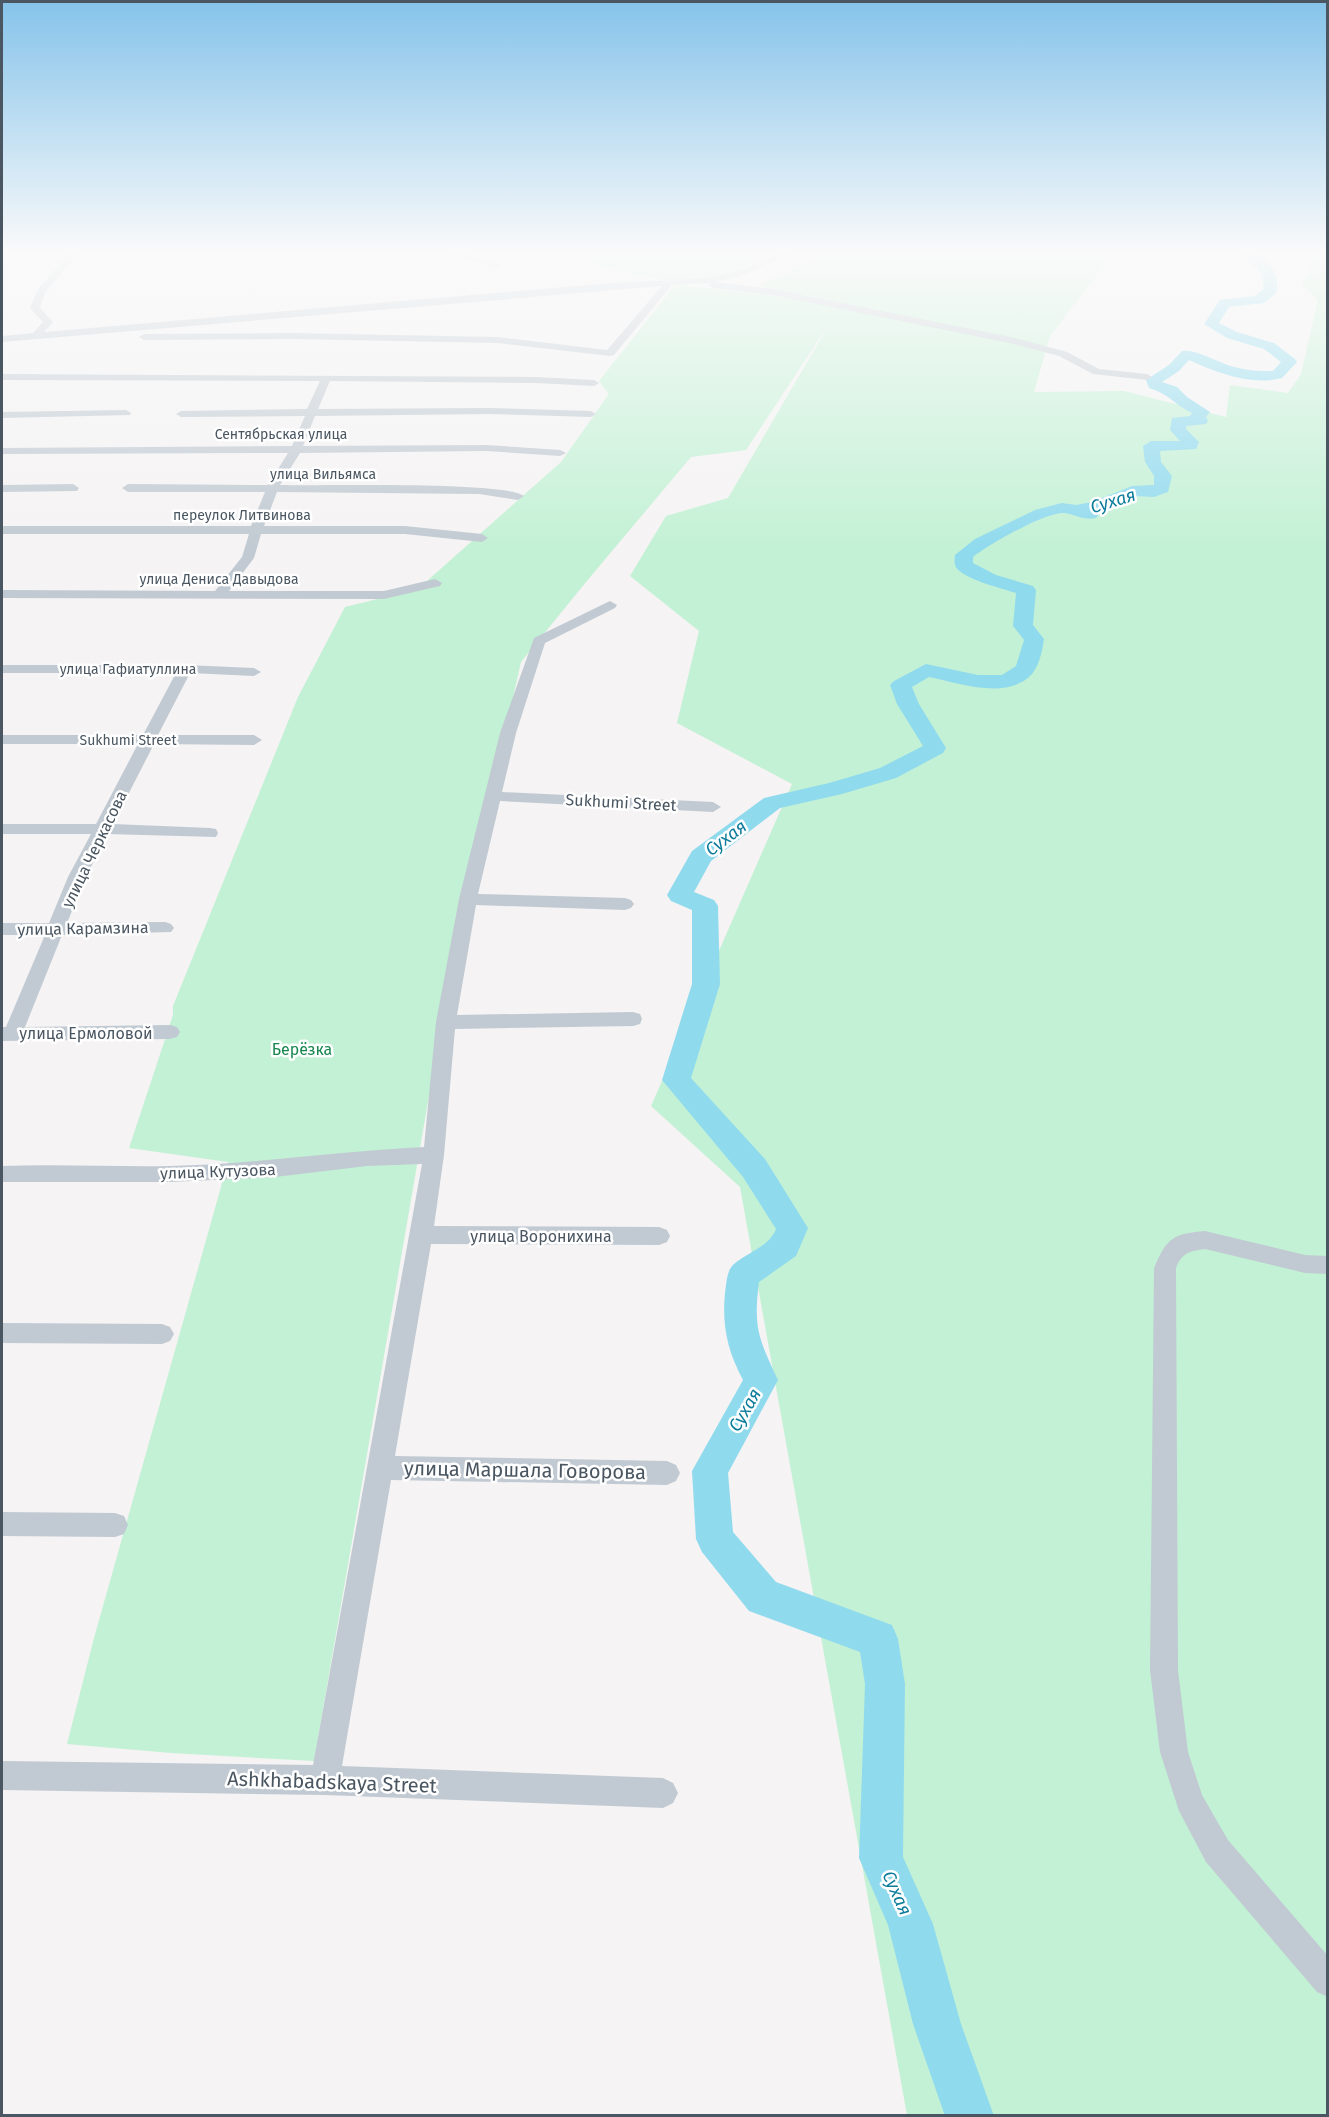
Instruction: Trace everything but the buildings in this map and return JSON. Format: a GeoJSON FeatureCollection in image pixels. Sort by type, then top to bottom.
{"type":"FeatureCollection","features":[{"type":"Feature","properties":{"kind":"street"},"geometry":{"type":"LineString","coordinates":[[591,351],[610,353],[612,351]]}},
{"type":"Feature","properties":{"kind":"street"},"geometry":{"type":"LineString","coordinates":[[1051,351],[1063,354],[1097,372],[1147,377]]}},
{"type":"Feature","properties":{"kind":"street"},"geometry":{"type":"LineString","coordinates":[[2,391],[7,377],[536,380],[594,383]]}},
{"type":"Feature","properties":{"kind":"street"},"geometry":{"type":"LineString","coordinates":[[220,593],[248,558],[272,489],[296,449],[326,378]]}},
{"type":"Feature","properties":{"kind":"street"},"geometry":{"type":"LineString","coordinates":[[181,414],[510,410],[591,414]]}},
{"type":"Feature","properties":{"kind":"street"},"geometry":{"type":"LineString","coordinates":[[2,415],[126,413]]}},
{"type":"Feature","properties":{"kind":"street","name":"Сентябрьская улица"},"geometry":{"type":"LineString","coordinates":[[2,451],[486,448],[560,453]]}},
{"type":"Feature","properties":{"kind":"street"},"geometry":{"type":"LineString","coordinates":[[2,489],[73,488]]}},
{"type":"Feature","properties":{"kind":"street","name":"улица Вильямса"},"geometry":{"type":"LineString","coordinates":[[128,488],[479,490],[518,496]]}},
{"type":"Feature","properties":{"kind":"street","name":"переулок Литвинова"},"geometry":{"type":"LineString","coordinates":[[2,530],[405,530],[482,538]]}},
{"type":"Feature","properties":{"kind":"street","name":"улица Дениса Давыдова"},"geometry":{"type":"LineString","coordinates":[[2,594],[384,595],[435,583]]}},
{"type":"Feature","properties":{"kind":"street"},"geometry":{"type":"LineString","coordinates":[[325,1780],[422,1235],[434,1155],[446,1022],[468,900],[492,796],[508,733],[538,641],[610,605]]}},
{"type":"Feature","properties":{"kind":"street","name":"улица Гафиатуллина"},"geometry":{"type":"LineString","coordinates":[[2,669],[185,669],[254,672]]}},
{"type":"Feature","properties":{"kind":"street","name":"улица Черкасова"},"geometry":{"type":"LineString","coordinates":[[7,1034],[77,878],[185,669]]}},
{"type":"Feature","properties":{"kind":"street","name":"Sukhumi Street"},"geometry":{"type":"LineString","coordinates":[[2,740],[254,740]]}},
{"type":"Feature","properties":{"kind":"street","name":"Sukhumi Street"},"geometry":{"type":"LineString","coordinates":[[492,796],[713,807]]}},
{"type":"Feature","properties":{"kind":"street"},"geometry":{"type":"LineString","coordinates":[[2,829],[103,829],[210,833]]}},
{"type":"Feature","properties":{"kind":"street"},"geometry":{"type":"LineString","coordinates":[[468,900],[625,904]]}},
{"type":"Feature","properties":{"kind":"street","name":"улица Карамзина"},"geometry":{"type":"LineString","coordinates":[[2,929],[165,927]]}},
{"type":"Feature","properties":{"kind":"street"},"geometry":{"type":"LineString","coordinates":[[446,1022],[633,1019]]}},
{"type":"Feature","properties":{"kind":"street","name":"улица Ермоловой"},"geometry":{"type":"LineString","coordinates":[[7,1034],[170,1032]]}},
{"type":"Feature","properties":{"kind":"street","name":"улица Кутузова"},"geometry":{"type":"LineString","coordinates":[[2,1174],[171,1174],[275,1169],[368,1158],[434,1155]]}},
{"type":"Feature","properties":{"kind":"street","name":"улица Воронихина"},"geometry":{"type":"LineString","coordinates":[[422,1235],[659,1236]]}},
{"type":"Feature","properties":{"kind":"street"},"geometry":{"type":"LineString","coordinates":[[1328,1264],[1305,1264],[1205,1240],[1186,1242],[1172,1251],[1164,1268],[1164,1670],[1174,1752],[1189,1801],[1217,1851],[1328,1981]]}},
{"type":"Feature","properties":{"kind":"street"},"geometry":{"type":"LineString","coordinates":[[2,1333],[162,1334]]}},
{"type":"Feature","properties":{"kind":"street","name":"улица Маршала Говорова"},"geometry":{"type":"LineString","coordinates":[[382,1468],[667,1473]]}},
{"type":"Feature","properties":{"kind":"street"},"geometry":{"type":"LineString","coordinates":[[2,1524],[114,1526]]}},
{"type":"Feature","properties":{"kind":"street","name":"Ashkhabadskaya Street"},"geometry":{"type":"LineString","coordinates":[[2,1776],[325,1780],[663,1793]]}},
{"type":"Feature","properties":{"kind":"green space","name":"Берёзка"},"geometry":{"type":"Polygon","coordinates":[[[623,351],[811,351],[746,450],[691,457],[521,662],[449,980],[314,1761],[171,1753],[67,1744],[94,1638],[228,1162],[129,1148],[173,1015],[173,1006],[298,697],[345,607],[418,589],[561,462],[609,394],[599,381],[623,351]]]}},
{"type":"Feature","properties":{"kind":"green space"},"geometry":{"type":"Polygon","coordinates":[[[814,351],[1046,351],[1034,392],[1124,391],[1226,417],[1230,385],[1288,393],[1301,374],[1306,351],[1327,351],[1327,2115],[907,2115],[740,1187],[651,1106],[792,784],[677,723],[699,631],[630,576],[666,516],[728,498],[814,351]]]}},
{"type":"Feature","properties":{"kind":"waterway","name":"Сухая"},"geometry":{"type":"LineString","coordinates":[[970,2116],[937,2024],[910,1924],[881,1858],[885,1684],[878,1639],[763,1597],[715,1539],[710,1471],[761,1380],[747,1353],[741,1330],[740,1305],[744,1275],[785,1247],[792,1228],[754,1168],[676,1080],[706,984],[705,906],[680,895],[701,856],[772,803],[834,789],[888,773],[935,748],[908,704],[901,685],[926,670],[964,679],[991,682],[1004,681],[1024,670],[1034,639],[1023,626],[1026,590],[989,579],[964,565],[964,555],[1011,527],[1041,514],[1062,508],[1090,514],[1082,509],[1097,506],[1132,491],[1154,492],[1162,488],[1163,476],[1153,462],[1151,446],[1190,446],[1191,442],[1178,430],[1178,421],[1200,421],[1198,416],[1202,412],[1185,403],[1172,390],[1154,385],[1154,380],[1174,368],[1187,354],[1220,368],[1241,373],[1277,375],[1290,362],[1275,351]]}}]}
